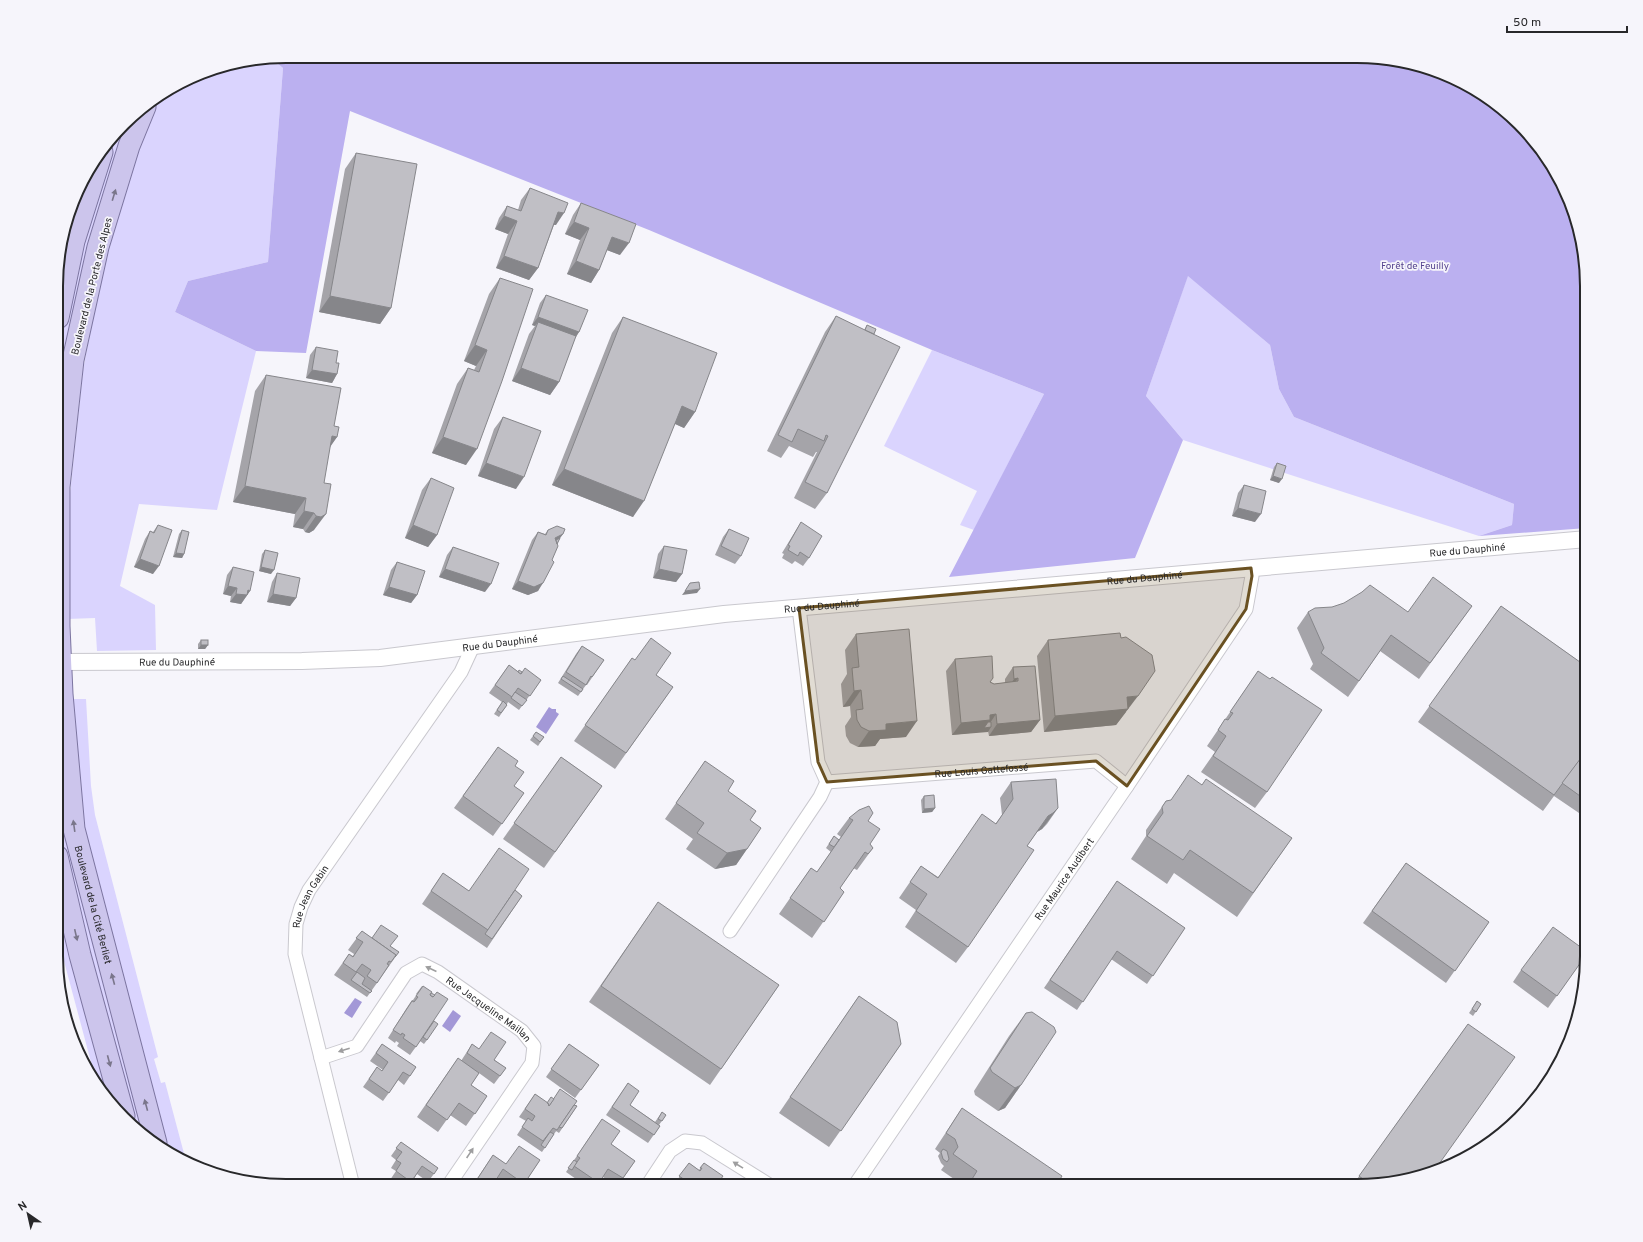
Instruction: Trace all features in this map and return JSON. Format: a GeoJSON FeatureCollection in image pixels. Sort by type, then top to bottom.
{"type":"FeatureCollection","features":[{"type":"Feature","properties":{"kind":"main road","name":"Boulevard de la Porte des Alpes"},"geometry":{"type":"LineString","coordinates":[[63,451],[73,360],[98,247],[129,146],[141,116]]}},
{"type":"Feature","properties":{"kind":"main road"},"geometry":{"type":"LineString","coordinates":[[63,294],[74,241],[97,169]]}},
{"type":"Feature","properties":{"kind":"main road","name":"Boulevard de la Cité Berliet"},"geometry":{"type":"LineString","coordinates":[[63,707],[74,829],[154,1136]]}},
{"type":"Feature","properties":{"kind":"main road"},"geometry":{"type":"LineString","coordinates":[[63,882],[80,955],[121,1107]]}},
{"type":"Feature","properties":{"kind":"street","name":"Rue du Dauphiné"},"geometry":{"type":"LineString","coordinates":[[63,662],[302,661],[380,658],[724,614],[1580,540]]}},
{"type":"Feature","properties":{"kind":"street","name":"Rue Maurice Audibert"},"geometry":{"type":"LineString","coordinates":[[858,1179],[1127,786],[1246,609],[1252,576],[1251,568]]}},
{"type":"Feature","properties":{"kind":"street"},"geometry":{"type":"LineString","coordinates":[[730,931],[820,797],[827,782],[818,762],[799,608]]}},
{"type":"Feature","properties":{"kind":"street","name":"Rue Jean Gabin"},"geometry":{"type":"LineString","coordinates":[[350,1179],[295,954],[296,924],[301,907],[309,890],[461,672],[473,646]]}},
{"type":"Feature","properties":{"kind":"street","name":"Rue Louis Gattefossé"},"geometry":{"type":"LineString","coordinates":[[827,782],[1096,761],[1127,786]]}},
{"type":"Feature","properties":{"kind":"street","name":"Rue Jacqueline Maillan"},"geometry":{"type":"LineString","coordinates":[[320,1058],[357,1046],[406,973],[422,964],[438,972],[522,1031],[534,1046],[532,1063],[453,1179]]}},
{"type":"Feature","properties":{"kind":"street"},"geometry":{"type":"LineString","coordinates":[[651,1179],[670,1151],[685,1141],[702,1143],[760,1179]]}},
{"type":"Feature","properties":{"kind":"highlighted area"},"geometry":{"type":"Polygon","coordinates":[[[1251,568],[1252,576],[1246,609],[1127,786],[1096,761],[827,782],[818,762],[799,608],[1251,568]]]}},
{"type":"Feature","properties":{"kind":"shaded area"},"geometry":{"type":"Polygon","coordinates":[[[277,63],[283,68],[268,262],[188,281],[175,312],[256,351],[217,510],[139,504],[120,586],[155,605],[156,650],[97,651],[95,618],[67,619],[68,512],[83,370],[104,259],[134,156],[153,107],[175,93],[187,86],[214,75],[243,67],[277,63]]]}},
{"type":"Feature","properties":{"kind":"shaded area"},"geometry":{"type":"Polygon","coordinates":[[[130,126],[63,412],[63,272],[67,243],[75,214],[86,187],[109,150],[130,126]]]}},
{"type":"Feature","properties":{"kind":"shaded area"},"geometry":{"type":"Polygon","coordinates":[[[1188,275],[1270,345],[1279,389],[1294,417],[1514,504],[1512,525],[1479,536],[1183,440],[1146,396],[1188,275]]]}},
{"type":"Feature","properties":{"kind":"shaded area"},"geometry":{"type":"Polygon","coordinates":[[[932,350],[1044,394],[974,530],[960,525],[977,491],[884,446],[932,350]]]}},
{"type":"Feature","properties":{"kind":"shaded area"},"geometry":{"type":"Polygon","coordinates":[[[63,699],[86,699],[91,786],[95,815],[158,1057],[154,1059],[161,1083],[165,1082],[184,1154],[150,1133],[128,1114],[109,1092],[92,1065],[63,957],[63,699]]]}},
{"type":"Feature","properties":{"kind":"shaded area"},"geometry":{"type":"Polygon","coordinates":[[[549,707],[556,709],[556,712],[559,714],[546,734],[536,727],[549,707]]]}},
{"type":"Feature","properties":{"kind":"shaded area"},"geometry":{"type":"Polygon","coordinates":[[[355,998],[362,1002],[352,1018],[344,1013],[355,998]]]}},
{"type":"Feature","properties":{"kind":"shaded area"},"geometry":{"type":"Polygon","coordinates":[[[453,1010],[461,1016],[450,1032],[442,1026],[453,1010]]]}},
{"type":"Feature","properties":{"kind":"green space","name":"Forêt de Feuilly"},"geometry":{"type":"Polygon","coordinates":[[[277,63],[1371,63],[1400,67],[1429,75],[1456,86],[1481,101],[1515,128],[1542,162],[1557,187],[1568,214],[1576,243],[1580,272],[1580,529],[1479,536],[1512,525],[1514,504],[1294,417],[1279,389],[1270,345],[1188,276],[1146,396],[1183,440],[1135,558],[949,577],[1044,394],[932,350],[649,230],[350,111],[306,353],[256,351],[175,312],[188,281],[268,262],[283,68],[277,63]]]}},
{"type":"Feature","properties":{"kind":"building"},"geometry":{"type":"Polygon","coordinates":[[[356,153],[417,164],[391,308],[330,296],[356,153]]]}},
{"type":"Feature","properties":{"kind":"building"},"geometry":{"type":"Polygon","coordinates":[[[530,188],[568,203],[564,213],[558,212],[538,268],[504,256],[517,221],[504,216],[507,206],[521,211],[530,188]]]}},
{"type":"Feature","properties":{"kind":"building"},"geometry":{"type":"Polygon","coordinates":[[[581,203],[636,224],[629,243],[612,237],[599,270],[576,261],[589,228],[574,222],[581,203]]]}},
{"type":"Feature","properties":{"kind":"building"},"geometry":{"type":"Polygon","coordinates":[[[500,278],[533,289],[477,449],[443,437],[468,368],[479,372],[487,350],[475,345],[500,278]]]}},
{"type":"Feature","properties":{"kind":"building"},"geometry":{"type":"Polygon","coordinates":[[[546,295],[588,310],[579,332],[538,317],[546,295]]]}},
{"type":"Feature","properties":{"kind":"building"},"geometry":{"type":"Polygon","coordinates":[[[836,316],[900,347],[827,493],[805,482],[828,436],[826,435],[824,441],[798,429],[792,442],[778,435],[836,316]]]}},
{"type":"Feature","properties":{"kind":"building"},"geometry":{"type":"Polygon","coordinates":[[[623,317],[717,353],[695,412],[682,406],[644,501],[564,469],[623,317]]]}},
{"type":"Feature","properties":{"kind":"building"},"geometry":{"type":"Polygon","coordinates":[[[538,322],[576,336],[559,382],[521,368],[538,322]]]}},
{"type":"Feature","properties":{"kind":"building"},"geometry":{"type":"Polygon","coordinates":[[[867,325],[876,329],[874,334],[865,330],[867,325]]]}},
{"type":"Feature","properties":{"kind":"building"},"geometry":{"type":"Polygon","coordinates":[[[316,347],[338,351],[336,363],[339,363],[337,374],[312,370],[316,347]]]}},
{"type":"Feature","properties":{"kind":"building"},"geometry":{"type":"Polygon","coordinates":[[[266,375],[341,388],[334,426],[339,427],[337,437],[332,436],[324,483],[331,484],[326,514],[321,517],[316,516],[314,513],[304,511],[306,498],[245,486],[266,375]]]}},
{"type":"Feature","properties":{"kind":"building"},"geometry":{"type":"Polygon","coordinates":[[[503,417],[541,431],[524,477],[486,463],[503,417]]]}},
{"type":"Feature","properties":{"kind":"building"},"geometry":{"type":"Polygon","coordinates":[[[1277,463],[1286,466],[1282,479],[1273,476],[1277,463]]]}},
{"type":"Feature","properties":{"kind":"building"},"geometry":{"type":"Polygon","coordinates":[[[431,478],[454,488],[437,535],[413,525],[431,478]]]}},
{"type":"Feature","properties":{"kind":"building"},"geometry":{"type":"Polygon","coordinates":[[[1244,485],[1266,491],[1261,514],[1238,508],[1244,485]]]}},
{"type":"Feature","properties":{"kind":"building"},"geometry":{"type":"Polygon","coordinates":[[[801,522],[822,536],[809,558],[800,552],[798,556],[788,550],[790,546],[788,545],[801,522]]]}},
{"type":"Feature","properties":{"kind":"building"},"geometry":{"type":"Polygon","coordinates":[[[158,525],[172,530],[159,566],[140,559],[150,531],[154,533],[158,525]]]}},
{"type":"Feature","properties":{"kind":"building"},"geometry":{"type":"Polygon","coordinates":[[[557,526],[565,529],[563,534],[555,538],[558,546],[552,560],[554,562],[543,583],[534,587],[518,581],[538,532],[546,535],[548,530],[557,526]]]}},
{"type":"Feature","properties":{"kind":"building"},"geometry":{"type":"Polygon","coordinates":[[[729,529],[749,538],[741,556],[721,546],[729,529]]]}},
{"type":"Feature","properties":{"kind":"building"},"geometry":{"type":"Polygon","coordinates":[[[182,530],[189,532],[184,554],[176,553],[182,530]]]}},
{"type":"Feature","properties":{"kind":"building"},"geometry":{"type":"Polygon","coordinates":[[[664,546],[687,550],[682,574],[659,569],[664,546]]]}},
{"type":"Feature","properties":{"kind":"building"},"geometry":{"type":"Polygon","coordinates":[[[453,547],[499,563],[491,584],[445,569],[453,547]]]}},
{"type":"Feature","properties":{"kind":"building"},"geometry":{"type":"Polygon","coordinates":[[[265,550],[278,553],[274,570],[261,567],[265,550]]]}},
{"type":"Feature","properties":{"kind":"building"},"geometry":{"type":"Polygon","coordinates":[[[397,562],[425,571],[417,595],[389,587],[397,562]]]}},
{"type":"Feature","properties":{"kind":"building"},"geometry":{"type":"Polygon","coordinates":[[[233,567],[254,572],[250,591],[248,590],[247,595],[236,594],[237,588],[228,586],[233,567]]]}},
{"type":"Feature","properties":{"kind":"building"},"geometry":{"type":"Polygon","coordinates":[[[277,573],[300,578],[296,598],[273,594],[277,573]]]}},
{"type":"Feature","properties":{"kind":"building"},"geometry":{"type":"Polygon","coordinates":[[[1433,577],[1472,606],[1430,663],[1391,635],[1359,681],[1321,653],[1324,648],[1308,612],[1315,608],[1332,607],[1344,603],[1362,592],[1370,585],[1408,612],[1433,577]]]}},
{"type":"Feature","properties":{"kind":"building"},"geometry":{"type":"Polygon","coordinates":[[[699,582],[700,589],[685,591],[690,583],[699,582]]]}},
{"type":"Feature","properties":{"kind":"building"},"geometry":{"type":"Polygon","coordinates":[[[1501,606],[1580,662],[1580,760],[1554,795],[1429,706],[1501,606]]]}},
{"type":"Feature","properties":{"kind":"building"},"geometry":{"type":"Polygon","coordinates":[[[909,629],[917,721],[886,724],[886,730],[869,731],[861,727],[857,720],[856,710],[863,709],[861,690],[854,691],[852,668],[859,667],[856,634],[909,629]]]}},
{"type":"Feature","properties":{"kind":"building"},"geometry":{"type":"Polygon","coordinates":[[[1120,633],[1121,638],[1126,637],[1152,655],[1155,671],[1138,696],[1127,697],[1128,709],[1055,716],[1048,640],[1120,633]]]}},
{"type":"Feature","properties":{"kind":"building"},"geometry":{"type":"Polygon","coordinates":[[[651,638],[671,653],[656,675],[673,687],[626,753],[585,725],[632,658],[635,660],[651,638]]]}},
{"type":"Feature","properties":{"kind":"building"},"geometry":{"type":"Polygon","coordinates":[[[201,640],[208,640],[208,645],[201,645],[201,640]]]}},
{"type":"Feature","properties":{"kind":"building"},"geometry":{"type":"Polygon","coordinates":[[[582,646],[604,660],[592,677],[591,676],[586,685],[566,672],[582,646]]]}},
{"type":"Feature","properties":{"kind":"building"},"geometry":{"type":"Polygon","coordinates":[[[992,656],[993,678],[990,682],[994,684],[1018,681],[1018,678],[1014,679],[1013,667],[1035,666],[1040,720],[997,724],[996,714],[990,715],[990,720],[961,723],[955,659],[992,656]]]}},
{"type":"Feature","properties":{"kind":"building"},"geometry":{"type":"Polygon","coordinates":[[[509,665],[521,674],[525,668],[541,680],[530,696],[518,688],[512,697],[495,685],[509,665]]]}},
{"type":"Feature","properties":{"kind":"building"},"geometry":{"type":"Polygon","coordinates":[[[1258,671],[1270,679],[1272,677],[1322,710],[1267,792],[1213,756],[1226,736],[1218,730],[1225,719],[1228,720],[1233,713],[1230,712],[1258,671]]]}},
{"type":"Feature","properties":{"kind":"building"},"geometry":{"type":"Polygon","coordinates":[[[563,676],[583,689],[581,692],[561,679],[563,676]]]}},
{"type":"Feature","properties":{"kind":"building"},"geometry":{"type":"Polygon","coordinates":[[[515,692],[527,700],[522,706],[511,698],[515,692]]]}},
{"type":"Feature","properties":{"kind":"building"},"geometry":{"type":"Polygon","coordinates":[[[503,701],[507,705],[501,713],[497,710],[503,701]]]}},
{"type":"Feature","properties":{"kind":"building"},"geometry":{"type":"Polygon","coordinates":[[[988,722],[991,722],[991,727],[984,728],[988,722]]]}},
{"type":"Feature","properties":{"kind":"building"},"geometry":{"type":"Polygon","coordinates":[[[536,732],[544,737],[540,742],[533,736],[536,732]]]}},
{"type":"Feature","properties":{"kind":"building"},"geometry":{"type":"Polygon","coordinates":[[[498,747],[518,761],[515,766],[524,772],[514,786],[524,793],[502,824],[463,796],[498,747]]]}},
{"type":"Feature","properties":{"kind":"building"},"geometry":{"type":"Polygon","coordinates":[[[561,757],[602,786],[555,852],[514,823],[561,757]]]}},
{"type":"Feature","properties":{"kind":"building"},"geometry":{"type":"Polygon","coordinates":[[[1580,759],[1580,796],[1562,783],[1580,759]]]}},
{"type":"Feature","properties":{"kind":"building"},"geometry":{"type":"Polygon","coordinates":[[[705,761],[734,781],[728,791],[756,811],[750,820],[761,828],[747,849],[727,853],[697,833],[704,823],[676,803],[705,761]]]}},
{"type":"Feature","properties":{"kind":"building"},"geometry":{"type":"Polygon","coordinates":[[[1188,775],[1202,785],[1206,779],[1292,838],[1253,893],[1190,850],[1183,860],[1147,836],[1163,813],[1162,807],[1166,801],[1171,800],[1188,775]]]}},
{"type":"Feature","properties":{"kind":"building"},"geometry":{"type":"Polygon","coordinates":[[[1056,779],[1058,808],[1048,816],[1027,846],[1034,850],[968,947],[916,911],[927,894],[910,882],[921,866],[938,878],[982,814],[996,824],[1013,799],[1011,782],[1056,779]]]}},
{"type":"Feature","properties":{"kind":"building"},"geometry":{"type":"Polygon","coordinates":[[[934,795],[935,808],[924,809],[924,796],[934,795]]]}},
{"type":"Feature","properties":{"kind":"building"},"geometry":{"type":"Polygon","coordinates":[[[869,806],[873,813],[868,821],[880,829],[870,844],[873,848],[868,854],[865,852],[840,888],[844,892],[824,922],[790,898],[811,868],[817,872],[853,820],[849,818],[859,810],[869,806]]]}},
{"type":"Feature","properties":{"kind":"building"},"geometry":{"type":"Polygon","coordinates":[[[834,836],[839,840],[834,847],[829,844],[834,836]]]}},
{"type":"Feature","properties":{"kind":"building"},"geometry":{"type":"Polygon","coordinates":[[[499,848],[529,869],[488,930],[431,891],[443,873],[469,891],[499,848]]]}},
{"type":"Feature","properties":{"kind":"building"},"geometry":{"type":"Polygon","coordinates":[[[1406,863],[1489,922],[1455,971],[1372,911],[1406,863]]]}},
{"type":"Feature","properties":{"kind":"building"},"geometry":{"type":"Polygon","coordinates":[[[1117,881],[1185,928],[1153,976],[1117,951],[1083,1002],[1050,980],[1117,881]]]}},
{"type":"Feature","properties":{"kind":"building"},"geometry":{"type":"Polygon","coordinates":[[[515,890],[522,896],[492,939],[485,934],[515,890]]]}},
{"type":"Feature","properties":{"kind":"building"},"geometry":{"type":"Polygon","coordinates":[[[658,902],[779,985],[721,1069],[601,986],[658,902]]]}},
{"type":"Feature","properties":{"kind":"building"},"geometry":{"type":"Polygon","coordinates":[[[381,925],[398,936],[390,946],[399,952],[395,957],[396,955],[372,938],[381,925]]]}},
{"type":"Feature","properties":{"kind":"building"},"geometry":{"type":"Polygon","coordinates":[[[1553,927],[1580,947],[1580,963],[1557,996],[1521,970],[1553,927]]]}},
{"type":"Feature","properties":{"kind":"building"},"geometry":{"type":"Polygon","coordinates":[[[362,931],[396,955],[391,962],[389,961],[387,964],[389,965],[377,983],[367,976],[371,970],[362,964],[356,972],[343,963],[349,954],[353,957],[363,942],[356,938],[362,931]]]}},
{"type":"Feature","properties":{"kind":"building"},"geometry":{"type":"Polygon","coordinates":[[[357,972],[365,978],[362,984],[372,991],[370,993],[351,980],[357,972]]]}},
{"type":"Feature","properties":{"kind":"building"},"geometry":{"type":"Polygon","coordinates":[[[423,986],[432,992],[430,995],[433,997],[437,992],[448,999],[416,1047],[403,1038],[405,1035],[402,1033],[401,1035],[393,1030],[412,1001],[414,1002],[418,997],[416,996],[423,986]]]}},
{"type":"Feature","properties":{"kind":"building"},"geometry":{"type":"Polygon","coordinates":[[[859,996],[897,1022],[901,1044],[841,1131],[790,1097],[859,996]]]}},
{"type":"Feature","properties":{"kind":"building"},"geometry":{"type":"Polygon","coordinates":[[[1477,1001],[1481,1004],[1476,1012],[1472,1009],[1477,1001]]]}},
{"type":"Feature","properties":{"kind":"building"},"geometry":{"type":"Polygon","coordinates":[[[1032,1012],[1054,1027],[1056,1032],[1021,1085],[1015,1088],[992,1072],[990,1068],[1026,1013],[1032,1012]]]}},
{"type":"Feature","properties":{"kind":"building"},"geometry":{"type":"Polygon","coordinates":[[[434,1021],[438,1024],[427,1040],[423,1037],[434,1021]]]}},
{"type":"Feature","properties":{"kind":"building"},"geometry":{"type":"Polygon","coordinates":[[[1468,1024],[1515,1057],[1440,1163],[1400,1175],[1371,1179],[1363,1179],[1359,1176],[1468,1024]]]}},
{"type":"Feature","properties":{"kind":"building"},"geometry":{"type":"Polygon","coordinates":[[[491,1032],[506,1042],[494,1060],[506,1068],[500,1076],[467,1053],[472,1044],[479,1049],[491,1032]]]}},
{"type":"Feature","properties":{"kind":"building"},"geometry":{"type":"Polygon","coordinates":[[[382,1044],[416,1067],[410,1076],[403,1072],[389,1093],[369,1079],[377,1067],[382,1071],[388,1062],[376,1053],[382,1044]]]}},
{"type":"Feature","properties":{"kind":"building"},"geometry":{"type":"Polygon","coordinates":[[[569,1044],[599,1065],[581,1090],[551,1069],[569,1044]]]}},
{"type":"Feature","properties":{"kind":"building"},"geometry":{"type":"Polygon","coordinates":[[[458,1058],[479,1073],[471,1085],[487,1096],[475,1114],[459,1103],[447,1120],[426,1105],[458,1058]]]}},
{"type":"Feature","properties":{"kind":"building"},"geometry":{"type":"Polygon","coordinates":[[[628,1083],[639,1091],[630,1105],[660,1126],[654,1135],[612,1107],[628,1083]]]}},
{"type":"Feature","properties":{"kind":"building"},"geometry":{"type":"Polygon","coordinates":[[[560,1089],[577,1101],[557,1130],[553,1128],[543,1141],[522,1127],[528,1118],[532,1121],[535,1116],[525,1109],[535,1094],[548,1103],[549,1106],[560,1089]]]}},
{"type":"Feature","properties":{"kind":"building"},"geometry":{"type":"Polygon","coordinates":[[[551,1097],[554,1099],[549,1106],[547,1103],[551,1097]]]}},
{"type":"Feature","properties":{"kind":"building"},"geometry":{"type":"Polygon","coordinates":[[[574,1105],[577,1106],[562,1128],[559,1127],[574,1105]]]}},
{"type":"Feature","properties":{"kind":"building"},"geometry":{"type":"Polygon","coordinates":[[[962,1108],[1062,1176],[1060,1179],[972,1179],[977,1171],[953,1154],[958,1147],[955,1139],[946,1133],[962,1108]]]}},
{"type":"Feature","properties":{"kind":"building"},"geometry":{"type":"Polygon","coordinates":[[[662,1112],[666,1115],[662,1121],[658,1119],[662,1112]]]}},
{"type":"Feature","properties":{"kind":"building"},"geometry":{"type":"Polygon","coordinates":[[[602,1119],[620,1131],[611,1144],[635,1161],[623,1178],[608,1169],[602,1179],[593,1179],[574,1166],[580,1158],[577,1156],[602,1119]]]}},
{"type":"Feature","properties":{"kind":"building"},"geometry":{"type":"Polygon","coordinates":[[[550,1132],[554,1134],[545,1148],[541,1145],[550,1132]]]}},
{"type":"Feature","properties":{"kind":"building"},"geometry":{"type":"Polygon","coordinates":[[[401,1142],[438,1168],[434,1174],[422,1166],[413,1179],[407,1179],[396,1171],[401,1163],[396,1160],[402,1152],[396,1148],[401,1142]]]}},
{"type":"Feature","properties":{"kind":"building"},"geometry":{"type":"Polygon","coordinates":[[[519,1146],[540,1160],[527,1179],[517,1179],[503,1169],[497,1179],[477,1179],[493,1155],[506,1164],[519,1146]]]}},
{"type":"Feature","properties":{"kind":"building"},"geometry":{"type":"Polygon","coordinates":[[[943,1149],[947,1151],[949,1159],[947,1162],[943,1159],[941,1152],[943,1149]]]}},
{"type":"Feature","properties":{"kind":"building"},"geometry":{"type":"Polygon","coordinates":[[[574,1160],[577,1162],[572,1170],[568,1168],[574,1160]]]}},
{"type":"Feature","properties":{"kind":"building"},"geometry":{"type":"Polygon","coordinates":[[[689,1163],[700,1171],[702,1168],[700,1168],[704,1163],[723,1176],[721,1179],[684,1179],[679,1176],[689,1163]]]}}]}
